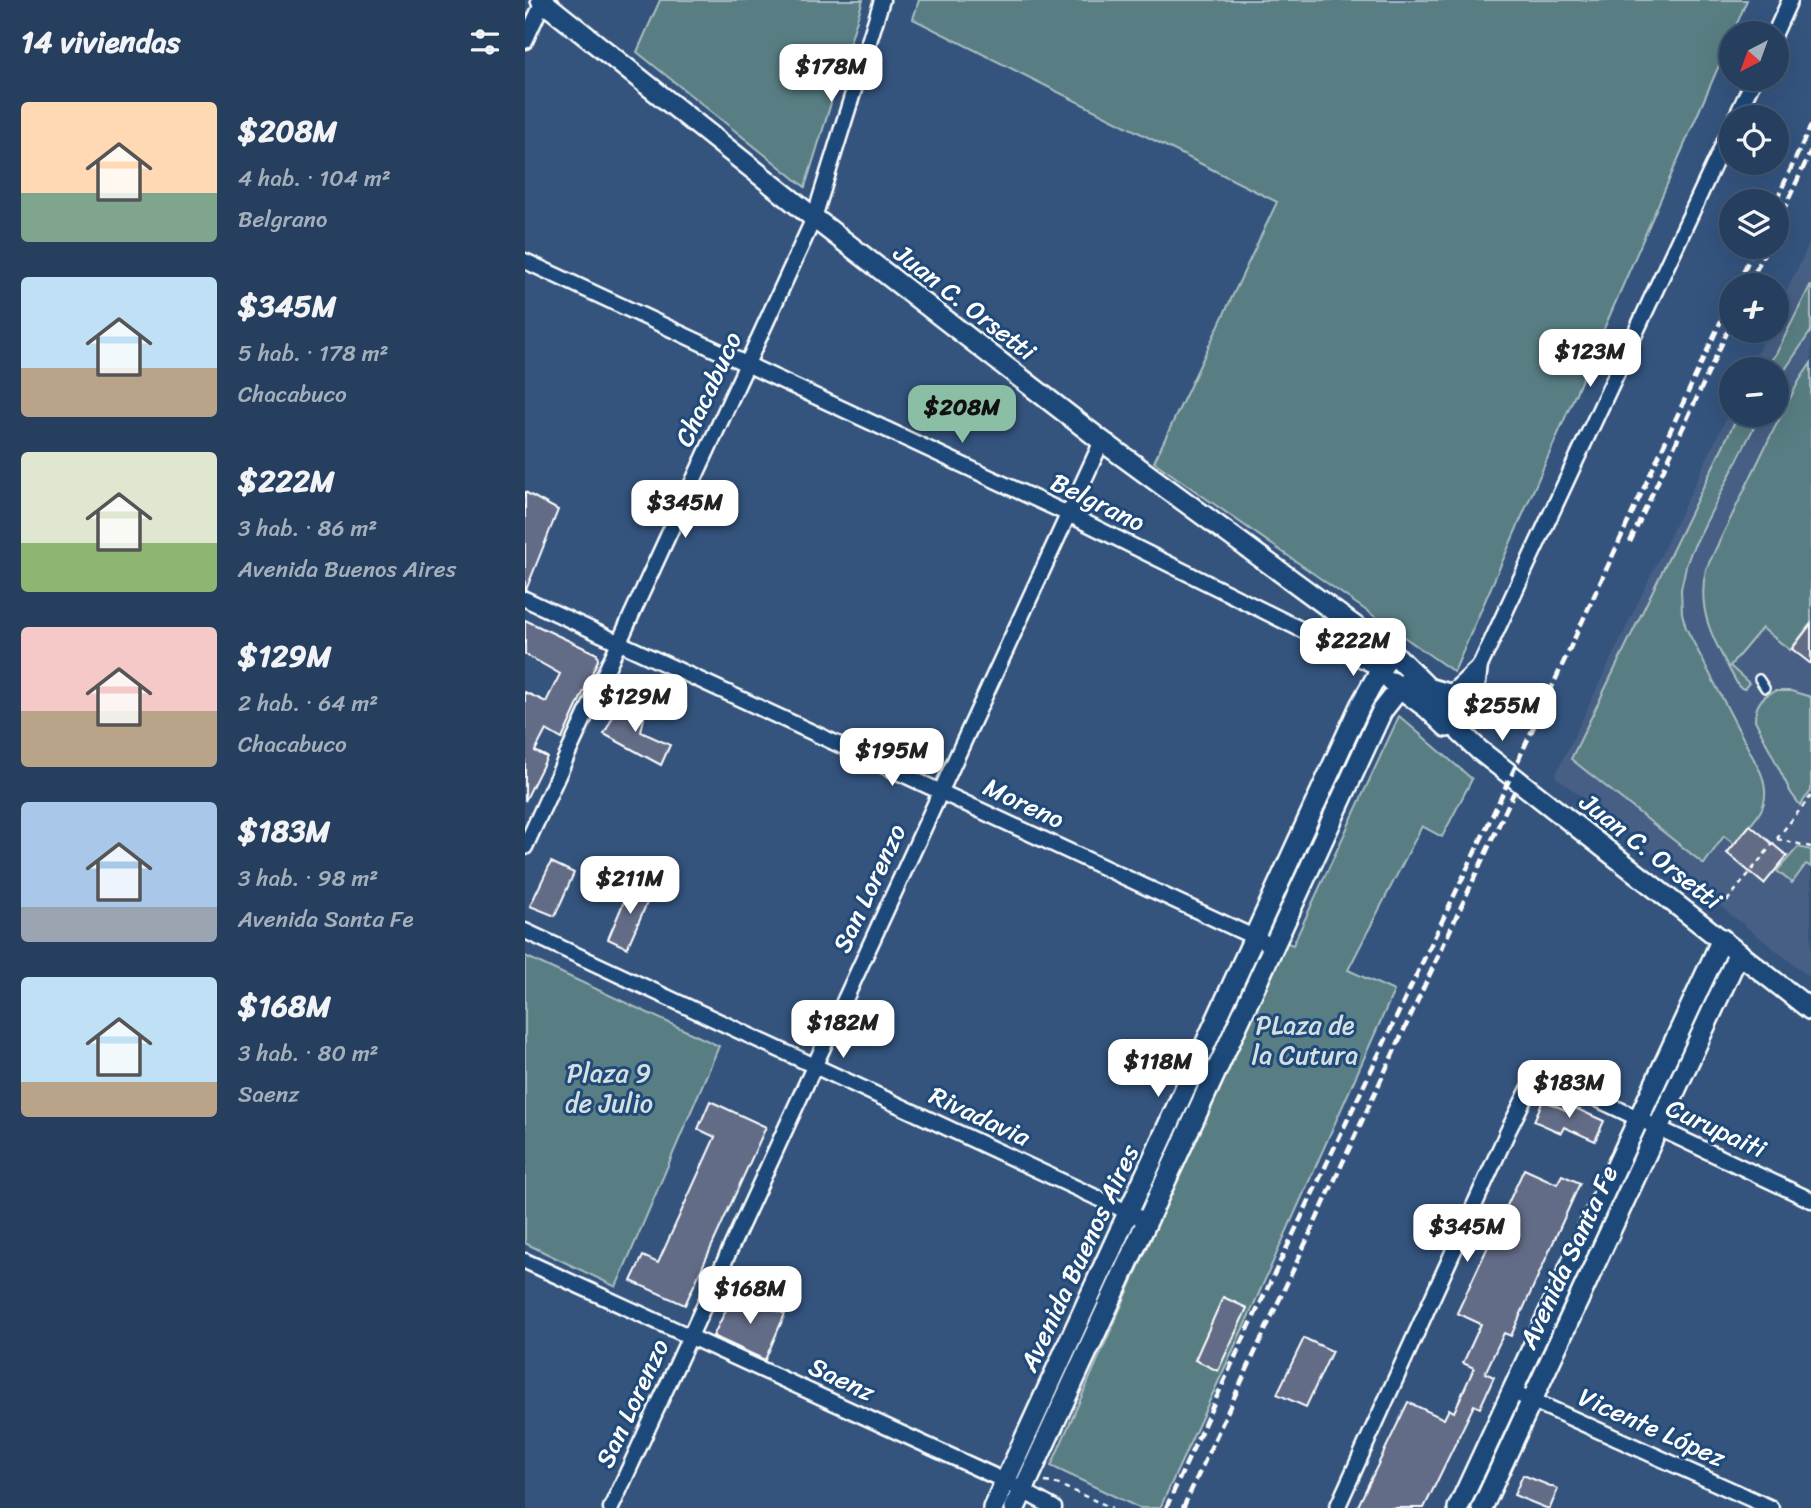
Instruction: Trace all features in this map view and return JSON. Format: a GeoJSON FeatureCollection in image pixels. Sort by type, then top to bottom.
{"type":"FeatureCollection","features":[{"type":"Feature","properties":{"kind":"main road","name":"Juan C. Orsetti"},"geometry":{"type":"LineString","coordinates":[[542,1],[814,218],[1102,441],[1411,671],[1447,710],[1460,732],[1519,782],[1811,1010]]}},
{"type":"Feature","properties":{"kind":"main road","name":"Juan C. Orsetti"},"geometry":{"type":"LineString","coordinates":[[1366,636],[1381,669],[1447,727],[1460,732]]}},
{"type":"Feature","properties":{"kind":"main road","name":"Avenida Buenos Aires"},"geometry":{"type":"LineString","coordinates":[[993,1508],[1018,1490],[1147,1221],[1382,710],[1411,679],[1411,671],[1391,658],[1385,662],[1360,706],[1128,1212],[1018,1490]]}},
{"type":"Feature","properties":{"kind":"main road","name":"Avenida Santa Fe"},"geometry":{"type":"LineString","coordinates":[[1458,1508],[1721,939]]}},
{"type":"Feature","properties":{"kind":"main road","name":"Avenida Santa Fe"},"geometry":{"type":"LineString","coordinates":[[1482,1508],[1739,953]]}},
{"type":"Feature","properties":{"kind":"street","name":"Chacabuco"},"geometry":{"type":"LineString","coordinates":[[525,847],[814,218],[882,0]]}},
{"type":"Feature","properties":{"kind":"street"},"geometry":{"type":"LineString","coordinates":[[1780,21],[1790,0]]}},
{"type":"Feature","properties":{"kind":"street"},"geometry":{"type":"LineString","coordinates":[[525,41],[542,1]]}},
{"type":"Feature","properties":{"kind":"street"},"geometry":{"type":"LineString","coordinates":[[1460,732],[1468,700],[1478,682],[1480,666],[1719,154]]}},
{"type":"Feature","properties":{"kind":"street","name":"Belgrano"},"geometry":{"type":"LineString","coordinates":[[525,261],[1068,514],[1381,669]]}},
{"type":"Feature","properties":{"kind":"street","name":"San Lorenzo"},"geometry":{"type":"LineString","coordinates":[[611,1508],[1102,441]]}},
{"type":"Feature","properties":{"kind":"street","name":"Moreno"},"geometry":{"type":"LineString","coordinates":[[525,599],[1273,946]]}},
{"type":"Feature","properties":{"kind":"street"},"geometry":{"type":"LineString","coordinates":[[1411,671],[1451,692],[1480,666]]}},
{"type":"Feature","properties":{"kind":"street","name":"Rivadavia"},"geometry":{"type":"LineString","coordinates":[[525,931],[1147,1221]]}},
{"type":"Feature","properties":{"kind":"street","name":"Curupaiti"},"geometry":{"type":"LineString","coordinates":[[1336,1508],[1529,1089],[1542,1080],[1561,1082],[1811,1200]]}},
{"type":"Feature","properties":{"kind":"street","name":"Saenz"},"geometry":{"type":"LineString","coordinates":[[525,1261],[1054,1508]]}},
{"type":"Feature","properties":{"kind":"street","name":"Vicente López"},"geometry":{"type":"LineString","coordinates":[[1511,1391],[1771,1508]]}},
{"type":"Feature","properties":{"kind":"lane"},"geometry":{"type":"LineString","coordinates":[[1759,679],[1765,688]]}},
{"type":"Feature","properties":{"kind":"path"},"geometry":{"type":"LineString","coordinates":[[1727,901],[1811,796]]}},
{"type":"Feature","properties":{"kind":"path"},"geometry":{"type":"LineString","coordinates":[[1777,839],[1811,847]]}},
{"type":"Feature","properties":{"kind":"path"},"geometry":{"type":"LineString","coordinates":[[1018,1490],[1057,1484],[1112,1508]]}},
{"type":"Feature","properties":{"kind":"shaded area"},"geometry":{"type":"Polygon","coordinates":[[[1811,240],[1811,978],[1555,776],[1722,427],[1789,427],[1789,357],[1755,357],[1762,343],[1789,343],[1789,286],[1811,240]]]}},
{"type":"Feature","properties":{"kind":"green space"},"geometry":{"type":"Polygon","coordinates":[[[660,0],[863,0],[805,187],[637,52],[660,0]]]}},
{"type":"Feature","properties":{"kind":"green space"},"geometry":{"type":"Polygon","coordinates":[[[919,0],[1747,0],[1738,21],[1719,21],[1719,65],[1454,672],[1154,462],[1277,202],[913,19],[919,0]]]}},
{"type":"Feature","properties":{"kind":"green space"},"geometry":{"type":"Polygon","coordinates":[[[1811,284],[1811,331],[1789,364],[1789,357],[1774,357],[1782,343],[1789,343],[1789,328],[1811,284]]]}},
{"type":"Feature","properties":{"kind":"green space"},"geometry":{"type":"Polygon","coordinates":[[[1811,363],[1811,623],[1790,650],[1762,628],[1730,666],[1749,683],[1744,689],[1739,687],[1716,644],[1706,616],[1703,586],[1706,569],[1775,427],[1789,427],[1789,400],[1811,363]]]}},
{"type":"Feature","properties":{"kind":"green space"},"geometry":{"type":"Polygon","coordinates":[[[1732,427],[1754,427],[1691,552],[1681,589],[1686,628],[1761,773],[1765,795],[1760,812],[1734,844],[1724,836],[1704,864],[1571,759],[1732,427]]]}},
{"type":"Feature","properties":{"kind":"green space"},"geometry":{"type":"Polygon","coordinates":[[[1775,691],[1791,691],[1811,697],[1811,791],[1800,805],[1791,793],[1755,720],[1760,702],[1775,691]]]}},
{"type":"Feature","properties":{"kind":"green space"},"geometry":{"type":"Polygon","coordinates":[[[1375,695],[1379,698],[1378,703],[1272,928],[1271,920],[1375,695]]]}},
{"type":"Feature","properties":{"kind":"green space","name":"PLaza de la Cutura"},"geometry":{"type":"Polygon","coordinates":[[[1399,716],[1472,779],[1442,837],[1422,826],[1348,970],[1394,991],[1160,1508],[1139,1508],[1051,1466],[1282,941],[1293,945],[1399,716]]]}},
{"type":"Feature","properties":{"kind":"green space"},"geometry":{"type":"Polygon","coordinates":[[[1798,847],[1811,850],[1811,867],[1806,864],[1792,883],[1777,871],[1798,847]]]}},
{"type":"Feature","properties":{"kind":"green space","name":"Plaza 9 de Julio"},"geometry":{"type":"Polygon","coordinates":[[[525,956],[719,1046],[616,1287],[525,1243],[525,956]]]}},
{"type":"Feature","properties":{"kind":"green space"},"geometry":{"type":"Polygon","coordinates":[[[1251,965],[1256,969],[1150,1198],[1146,1198],[1144,1196],[1251,965]]]}},
{"type":"Feature","properties":{"kind":"building"},"geometry":{"type":"Polygon","coordinates":[[[525,492],[558,510],[526,590],[525,589],[525,492]]]}},
{"type":"Feature","properties":{"kind":"building"},"geometry":{"type":"Polygon","coordinates":[[[525,620],[597,654],[598,660],[562,739],[546,730],[535,751],[547,757],[525,801],[525,692],[546,702],[560,674],[525,654],[525,620]]]}},
{"type":"Feature","properties":{"kind":"building"},"geometry":{"type":"Polygon","coordinates":[[[1811,624],[1811,664],[1792,649],[1811,624]]]}},
{"type":"Feature","properties":{"kind":"building"},"geometry":{"type":"Polygon","coordinates":[[[621,701],[645,713],[641,732],[670,745],[661,765],[604,734],[621,701]]]}},
{"type":"Feature","properties":{"kind":"building"},"geometry":{"type":"Polygon","coordinates":[[[1750,825],[1787,856],[1764,884],[1727,853],[1750,825]]]}},
{"type":"Feature","properties":{"kind":"building"},"geometry":{"type":"Polygon","coordinates":[[[551,862],[574,873],[555,916],[530,906],[551,862]]]}},
{"type":"Feature","properties":{"kind":"building"},"geometry":{"type":"Polygon","coordinates":[[[638,885],[646,888],[650,896],[627,948],[608,939],[630,887],[638,885]]]}},
{"type":"Feature","properties":{"kind":"building"},"geometry":{"type":"Polygon","coordinates":[[[1543,1100],[1570,1112],[1573,1107],[1604,1121],[1595,1141],[1564,1127],[1561,1133],[1534,1121],[1543,1100]]]}},
{"type":"Feature","properties":{"kind":"building"},"geometry":{"type":"Polygon","coordinates":[[[710,1101],[766,1127],[685,1305],[631,1281],[643,1256],[658,1263],[715,1137],[698,1129],[710,1101]]]}},
{"type":"Feature","properties":{"kind":"building"},"geometry":{"type":"Polygon","coordinates":[[[1524,1169],[1557,1184],[1562,1175],[1580,1183],[1511,1336],[1504,1333],[1485,1373],[1494,1377],[1480,1408],[1474,1405],[1424,1508],[1357,1508],[1408,1402],[1444,1419],[1449,1409],[1454,1412],[1474,1368],[1463,1363],[1481,1324],[1457,1313],[1524,1169]]]}},
{"type":"Feature","properties":{"kind":"building"},"geometry":{"type":"Polygon","coordinates":[[[735,1292],[785,1314],[765,1360],[713,1336],[735,1292]]]}},
{"type":"Feature","properties":{"kind":"building"},"geometry":{"type":"Polygon","coordinates":[[[1223,1297],[1247,1308],[1218,1371],[1195,1360],[1223,1297]]]}},
{"type":"Feature","properties":{"kind":"building"},"geometry":{"type":"Polygon","coordinates":[[[1304,1338],[1332,1351],[1306,1407],[1277,1394],[1304,1338]]]}},
{"type":"Feature","properties":{"kind":"building"},"geometry":{"type":"Polygon","coordinates":[[[1523,1475],[1558,1489],[1550,1508],[1514,1495],[1523,1475]]]}},
{"type":"Feature","properties":{"kind":"railway"},"geometry":{"type":"LineString","coordinates":[[1782,189],[1811,125]]}},
{"type":"Feature","properties":{"kind":"railway"},"geometry":{"type":"LineString","coordinates":[[1789,198],[1811,151]]}},
{"type":"Feature","properties":{"kind":"railway"},"geometry":{"type":"LineString","coordinates":[[1743,273],[1749,259]]}},
{"type":"Feature","properties":{"kind":"railway"},"geometry":{"type":"LineString","coordinates":[[1755,273],[1761,259]]}},
{"type":"Feature","properties":{"kind":"railway"},"geometry":{"type":"LineString","coordinates":[[1166,1508],[1511,776],[1719,325]]}},
{"type":"Feature","properties":{"kind":"railway"},"geometry":{"type":"LineString","coordinates":[[1630,542],[1722,343]]}},
{"type":"Feature","properties":{"kind":"railway"},"geometry":{"type":"LineString","coordinates":[[1183,1508],[1515,790]]}}]}
